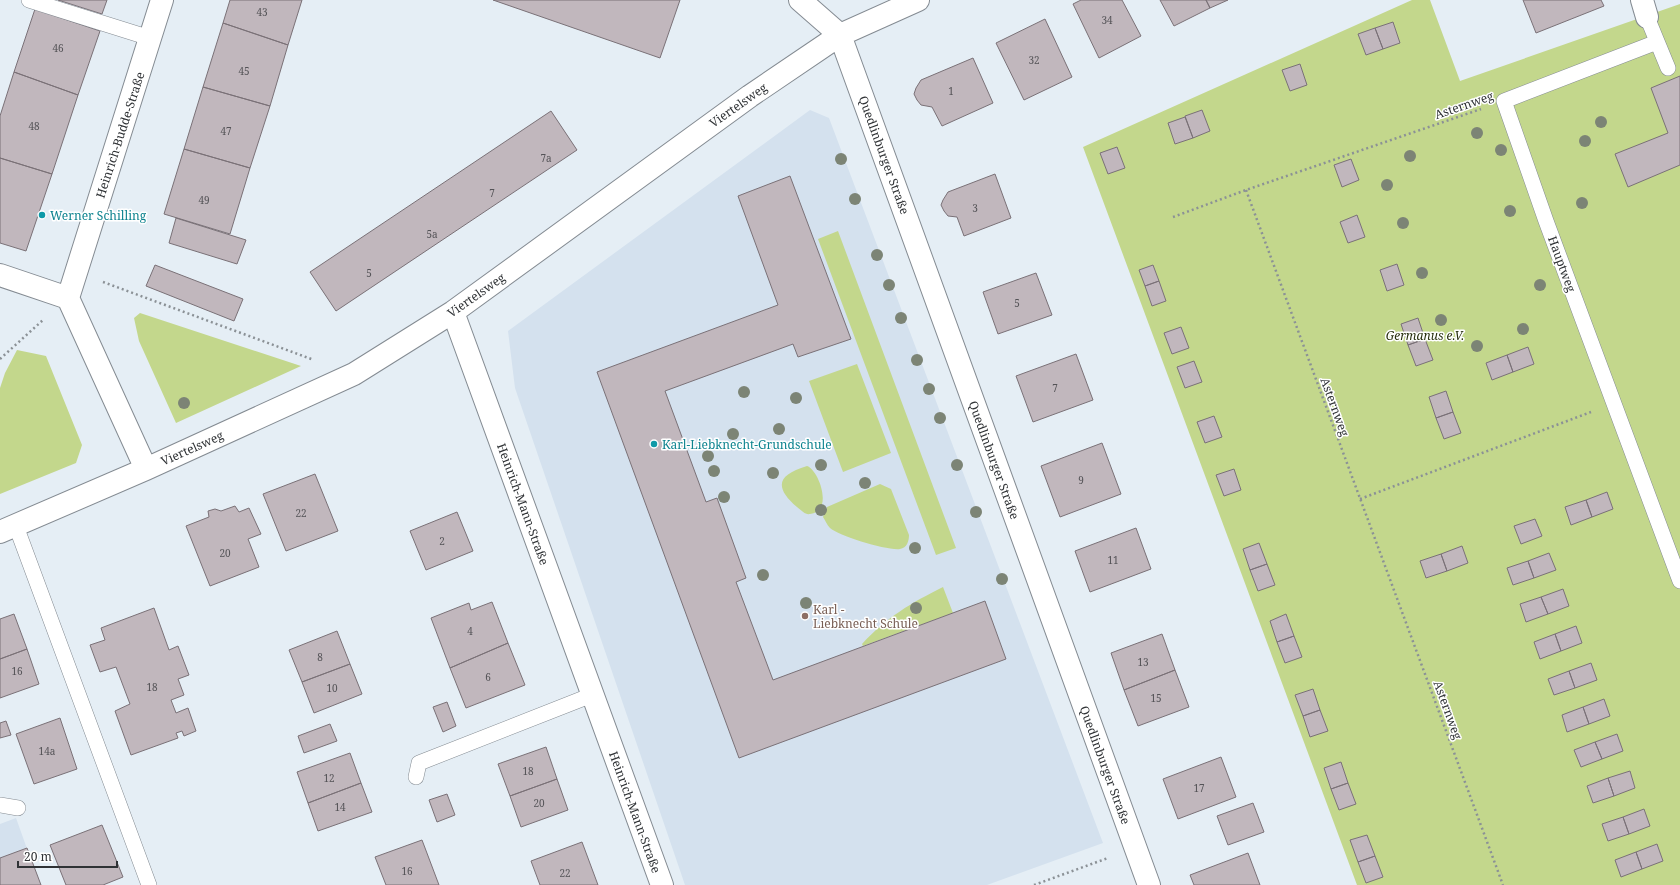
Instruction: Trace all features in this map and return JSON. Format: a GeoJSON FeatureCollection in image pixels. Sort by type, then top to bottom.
{"type":"FeatureCollection","features":[{"type":"Feature","properties":{"kind":"street","name":"Heinrich-Budde-Straße"},"geometry":{"type":"LineString","coordinates":[[68,298],[162,0]]}},
{"type":"Feature","properties":{"kind":"street"},"geometry":{"type":"LineString","coordinates":[[800,0],[840,35]]}},
{"type":"Feature","properties":{"kind":"street","name":"Viertelsweg"},"geometry":{"type":"LineString","coordinates":[[8,529],[146,469],[354,374],[453,312],[750,96],[840,35],[918,0]]}},
{"type":"Feature","properties":{"kind":"street","name":"Quedlinburger Straße"},"geometry":{"type":"LineString","coordinates":[[840,35],[1149,885]]}},
{"type":"Feature","properties":{"kind":"street"},"geometry":{"type":"LineString","coordinates":[[0,275],[68,298],[146,469]]}},
{"type":"Feature","properties":{"kind":"street","name":"Heinrich-Mann-Straße"},"geometry":{"type":"LineString","coordinates":[[453,312],[662,885]]}},
{"type":"Feature","properties":{"kind":"lane"},"geometry":{"type":"LineString","coordinates":[[29,0],[150,38]]}},
{"type":"Feature","properties":{"kind":"lane"},"geometry":{"type":"LineString","coordinates":[[1645,8],[1668,68]]}},
{"type":"Feature","properties":{"kind":"lane"},"geometry":{"type":"LineString","coordinates":[[1504,101],[1657,42]]}},
{"type":"Feature","properties":{"kind":"lane","name":"Hauptweg"},"geometry":{"type":"LineString","coordinates":[[1504,101],[1546,221],[1680,581]]}},
{"type":"Feature","properties":{"kind":"lane"},"geometry":{"type":"LineString","coordinates":[[8,529],[149,885]]}},
{"type":"Feature","properties":{"kind":"lane"},"geometry":{"type":"LineString","coordinates":[[416,777],[419,763],[592,695]]}},
{"type":"Feature","properties":{"kind":"lane"},"geometry":{"type":"LineString","coordinates":[[0,805],[18,808]]}},
{"type":"Feature","properties":{"kind":"path","name":"Asternweg"},"geometry":{"type":"LineString","coordinates":[[1504,101],[1246,190],[1504,885]]}},
{"type":"Feature","properties":{"kind":"path"},"geometry":{"type":"LineString","coordinates":[[1173,217],[1246,190]]}},
{"type":"Feature","properties":{"kind":"path"},"geometry":{"type":"LineString","coordinates":[[76,272],[354,374]]}},
{"type":"Feature","properties":{"kind":"path"},"geometry":{"type":"LineString","coordinates":[[0,359],[68,298]]}},
{"type":"Feature","properties":{"kind":"path"},"geometry":{"type":"LineString","coordinates":[[1360,499],[1614,404]]}},
{"type":"Feature","properties":{"kind":"path"},"geometry":{"type":"LineString","coordinates":[[1034,885],[1135,849]]}},
{"type":"Feature","properties":{"kind":"shaded area","name":"Karl - Liebknecht Schule"},"geometry":{"type":"Polygon","coordinates":[[[810,110],[829,118],[1103,843],[987,885],[685,885],[515,388],[508,331],[810,110]]]}},
{"type":"Feature","properties":{"kind":"shaded area"},"geometry":{"type":"Polygon","coordinates":[[[16,818],[40,885],[0,885],[0,824],[16,818]]]}},
{"type":"Feature","properties":{"kind":"green space","name":"Germanus e.V."},"geometry":{"type":"Polygon","coordinates":[[[1412,0],[1430,0],[1460,81],[1680,4],[1680,885],[1357,885],[1083,147],[1412,0]]]}},
{"type":"Feature","properties":{"kind":"green space"},"geometry":{"type":"Polygon","coordinates":[[[838,231],[956,548],[936,555],[818,239],[838,231]]]}},
{"type":"Feature","properties":{"kind":"green space"},"geometry":{"type":"Polygon","coordinates":[[[140,313],[301,366],[176,423],[139,341],[134,318],[140,313]]]}},
{"type":"Feature","properties":{"kind":"green space"},"geometry":{"type":"Polygon","coordinates":[[[17,350],[46,356],[82,445],[76,463],[0,494],[0,388],[5,373],[17,350]]]}},
{"type":"Feature","properties":{"kind":"green space"},"geometry":{"type":"Polygon","coordinates":[[[857,364],[891,453],[843,472],[809,381],[857,364]]]}},
{"type":"Feature","properties":{"kind":"green space"},"geometry":{"type":"Polygon","coordinates":[[[807,466],[812,469],[820,482],[823,499],[817,512],[810,514],[802,511],[790,500],[782,488],[782,482],[790,473],[807,466]]]}},
{"type":"Feature","properties":{"kind":"green space"},"geometry":{"type":"Polygon","coordinates":[[[880,484],[891,489],[909,535],[907,544],[900,549],[885,548],[843,535],[830,528],[823,517],[827,507],[880,484]]]}},
{"type":"Feature","properties":{"kind":"green space"},"geometry":{"type":"Polygon","coordinates":[[[943,587],[953,613],[863,646],[862,644],[871,634],[890,618],[920,599],[943,587]]]}},
{"type":"Feature","properties":{"kind":"building"},"geometry":{"type":"Polygon","coordinates":[[[58,0],[107,0],[102,14],[58,0]]]}},
{"type":"Feature","properties":{"kind":"building"},"geometry":{"type":"Polygon","coordinates":[[[230,0],[302,0],[288,45],[223,23],[230,0]]]}},
{"type":"Feature","properties":{"kind":"building"},"geometry":{"type":"Polygon","coordinates":[[[493,0],[680,0],[660,58],[493,0]]]}},
{"type":"Feature","properties":{"kind":"building"},"geometry":{"type":"Polygon","coordinates":[[[1081,0],[1122,0],[1141,36],[1099,58],[1073,4],[1081,0]]]}},
{"type":"Feature","properties":{"kind":"building"},"geometry":{"type":"Polygon","coordinates":[[[1160,0],[1206,0],[1210,8],[1174,26],[1160,0]]]}},
{"type":"Feature","properties":{"kind":"building"},"geometry":{"type":"Polygon","coordinates":[[[1206,0],[1228,0],[1210,8],[1206,0]]]}},
{"type":"Feature","properties":{"kind":"building"},"geometry":{"type":"Polygon","coordinates":[[[1523,0],[1601,0],[1604,6],[1536,33],[1523,0]]]}},
{"type":"Feature","properties":{"kind":"building"},"geometry":{"type":"Polygon","coordinates":[[[35,9],[100,31],[78,95],[14,72],[35,9]]]}},
{"type":"Feature","properties":{"kind":"building"},"geometry":{"type":"Polygon","coordinates":[[[1045,19],[1072,77],[1024,100],[996,43],[1045,19]]]}},
{"type":"Feature","properties":{"kind":"building"},"geometry":{"type":"Polygon","coordinates":[[[1393,22],[1400,43],[1383,49],[1375,28],[1393,22]]]}},
{"type":"Feature","properties":{"kind":"building"},"geometry":{"type":"Polygon","coordinates":[[[223,23],[288,45],[270,106],[203,87],[223,23]]]}},
{"type":"Feature","properties":{"kind":"building"},"geometry":{"type":"Polygon","coordinates":[[[1375,28],[1383,49],[1366,55],[1358,34],[1375,28]]]}},
{"type":"Feature","properties":{"kind":"building"},"geometry":{"type":"Polygon","coordinates":[[[973,58],[993,103],[942,126],[932,107],[921,105],[917,100],[914,94],[916,88],[921,80],[973,58]]]}},
{"type":"Feature","properties":{"kind":"building"},"geometry":{"type":"Polygon","coordinates":[[[1300,64],[1307,85],[1290,91],[1282,70],[1300,64]]]}},
{"type":"Feature","properties":{"kind":"building"},"geometry":{"type":"Polygon","coordinates":[[[14,72],[78,95],[52,174],[0,158],[0,116],[14,72]]]}},
{"type":"Feature","properties":{"kind":"building"},"geometry":{"type":"Polygon","coordinates":[[[1680,76],[1680,165],[1628,187],[1615,154],[1668,133],[1651,88],[1680,76]]]}},
{"type":"Feature","properties":{"kind":"building"},"geometry":{"type":"Polygon","coordinates":[[[203,87],[270,106],[250,168],[184,149],[203,87]]]}},
{"type":"Feature","properties":{"kind":"building"},"geometry":{"type":"Polygon","coordinates":[[[1202,110],[1210,131],[1193,138],[1185,116],[1202,110]]]}},
{"type":"Feature","properties":{"kind":"building"},"geometry":{"type":"Polygon","coordinates":[[[551,111],[577,150],[336,311],[310,272],[551,111]]]}},
{"type":"Feature","properties":{"kind":"building"},"geometry":{"type":"Polygon","coordinates":[[[1185,117],[1193,138],[1175,144],[1168,123],[1185,117]]]}},
{"type":"Feature","properties":{"kind":"building"},"geometry":{"type":"Polygon","coordinates":[[[1117,147],[1125,168],[1108,174],[1100,153],[1117,147]]]}},
{"type":"Feature","properties":{"kind":"building"},"geometry":{"type":"Polygon","coordinates":[[[184,149],[250,168],[230,234],[164,214],[184,149]]]}},
{"type":"Feature","properties":{"kind":"building"},"geometry":{"type":"Polygon","coordinates":[[[0,158],[52,174],[26,251],[0,243],[0,158]]]}},
{"type":"Feature","properties":{"kind":"building"},"geometry":{"type":"Polygon","coordinates":[[[1351,159],[1359,180],[1342,187],[1334,165],[1351,159]]]}},
{"type":"Feature","properties":{"kind":"building"},"geometry":{"type":"Polygon","coordinates":[[[995,174],[1011,218],[964,236],[957,217],[948,216],[944,211],[941,205],[943,200],[948,192],[995,174]]]}},
{"type":"Feature","properties":{"kind":"building","name":"Karl-Liebknecht-Grundschule"},"geometry":{"type":"Polygon","coordinates":[[[790,176],[851,339],[798,357],[793,344],[665,391],[706,502],[717,498],[746,578],[736,582],[773,680],[985,601],[1006,659],[739,758],[597,372],[778,305],[738,196],[790,176]]]}},
{"type":"Feature","properties":{"kind":"building"},"geometry":{"type":"Polygon","coordinates":[[[1357,215],[1365,237],[1348,243],[1340,222],[1357,215]]]}},
{"type":"Feature","properties":{"kind":"building"},"geometry":{"type":"Polygon","coordinates":[[[176,218],[246,240],[237,264],[169,243],[176,218]]]}},
{"type":"Feature","properties":{"kind":"building"},"geometry":{"type":"Polygon","coordinates":[[[1397,264],[1404,285],[1387,291],[1380,270],[1397,264]]]}},
{"type":"Feature","properties":{"kind":"building"},"geometry":{"type":"Polygon","coordinates":[[[155,265],[243,299],[234,321],[146,286],[155,265]]]}},
{"type":"Feature","properties":{"kind":"building"},"geometry":{"type":"Polygon","coordinates":[[[1153,265],[1159,281],[1145,286],[1139,270],[1153,265]]]}},
{"type":"Feature","properties":{"kind":"building"},"geometry":{"type":"Polygon","coordinates":[[[1036,273],[1052,315],[998,334],[983,292],[1036,273]]]}},
{"type":"Feature","properties":{"kind":"building"},"geometry":{"type":"Polygon","coordinates":[[[1159,281],[1166,301],[1152,306],[1145,286],[1159,281]]]}},
{"type":"Feature","properties":{"kind":"building"},"geometry":{"type":"Polygon","coordinates":[[[1418,318],[1425,339],[1408,345],[1401,324],[1418,318]]]}},
{"type":"Feature","properties":{"kind":"building"},"geometry":{"type":"Polygon","coordinates":[[[1181,327],[1189,348],[1172,354],[1164,333],[1181,327]]]}},
{"type":"Feature","properties":{"kind":"building"},"geometry":{"type":"Polygon","coordinates":[[[1425,339],[1433,360],[1416,366],[1408,345],[1425,339]]]}},
{"type":"Feature","properties":{"kind":"building"},"geometry":{"type":"Polygon","coordinates":[[[1528,347],[1534,364],[1513,372],[1507,355],[1528,347]]]}},
{"type":"Feature","properties":{"kind":"building"},"geometry":{"type":"Polygon","coordinates":[[[1076,354],[1093,400],[1033,422],[1016,376],[1076,354]]]}},
{"type":"Feature","properties":{"kind":"building"},"geometry":{"type":"Polygon","coordinates":[[[1507,355],[1513,372],[1492,380],[1486,363],[1507,355]]]}},
{"type":"Feature","properties":{"kind":"building"},"geometry":{"type":"Polygon","coordinates":[[[1194,361],[1202,382],[1185,388],[1177,367],[1194,361]]]}},
{"type":"Feature","properties":{"kind":"building"},"geometry":{"type":"Polygon","coordinates":[[[1446,391],[1453,412],[1436,418],[1429,397],[1446,391]]]}},
{"type":"Feature","properties":{"kind":"building"},"geometry":{"type":"Polygon","coordinates":[[[1453,412],[1461,433],[1444,439],[1436,418],[1453,412]]]}},
{"type":"Feature","properties":{"kind":"building"},"geometry":{"type":"Polygon","coordinates":[[[1214,416],[1222,437],[1205,443],[1197,422],[1214,416]]]}},
{"type":"Feature","properties":{"kind":"building"},"geometry":{"type":"Polygon","coordinates":[[[1102,443],[1121,494],[1060,517],[1041,466],[1102,443]]]}},
{"type":"Feature","properties":{"kind":"building"},"geometry":{"type":"Polygon","coordinates":[[[1234,469],[1241,490],[1224,496],[1216,475],[1234,469]]]}},
{"type":"Feature","properties":{"kind":"building"},"geometry":{"type":"Polygon","coordinates":[[[315,474],[338,531],[286,551],[263,494],[315,474]]]}},
{"type":"Feature","properties":{"kind":"building"},"geometry":{"type":"Polygon","coordinates":[[[1607,492],[1613,509],[1592,517],[1586,500],[1607,492]]]}},
{"type":"Feature","properties":{"kind":"building"},"geometry":{"type":"Polygon","coordinates":[[[1586,500],[1592,517],[1571,525],[1565,507],[1586,500]]]}},
{"type":"Feature","properties":{"kind":"building"},"geometry":{"type":"Polygon","coordinates":[[[235,506],[239,512],[249,508],[261,534],[248,539],[259,567],[210,586],[186,526],[209,517],[208,511],[215,509],[221,511],[235,506]]]}},
{"type":"Feature","properties":{"kind":"building"},"geometry":{"type":"Polygon","coordinates":[[[457,512],[473,551],[426,570],[410,531],[457,512]]]}},
{"type":"Feature","properties":{"kind":"building"},"geometry":{"type":"Polygon","coordinates":[[[1535,519],[1542,536],[1521,544],[1514,526],[1535,519]]]}},
{"type":"Feature","properties":{"kind":"building"},"geometry":{"type":"Polygon","coordinates":[[[1136,528],[1151,569],[1090,592],[1075,551],[1136,528]]]}},
{"type":"Feature","properties":{"kind":"building"},"geometry":{"type":"Polygon","coordinates":[[[1259,543],[1267,564],[1250,570],[1243,549],[1259,543]]]}},
{"type":"Feature","properties":{"kind":"building"},"geometry":{"type":"Polygon","coordinates":[[[1462,546],[1468,563],[1447,571],[1441,554],[1462,546]]]}},
{"type":"Feature","properties":{"kind":"building"},"geometry":{"type":"Polygon","coordinates":[[[1549,553],[1556,570],[1534,578],[1528,561],[1549,553]]]}},
{"type":"Feature","properties":{"kind":"building"},"geometry":{"type":"Polygon","coordinates":[[[1441,554],[1447,571],[1426,578],[1420,561],[1441,554]]]}},
{"type":"Feature","properties":{"kind":"building"},"geometry":{"type":"Polygon","coordinates":[[[1528,561],[1534,578],[1513,585],[1507,568],[1528,561]]]}},
{"type":"Feature","properties":{"kind":"building"},"geometry":{"type":"Polygon","coordinates":[[[1267,564],[1275,585],[1258,591],[1250,570],[1267,564]]]}},
{"type":"Feature","properties":{"kind":"building"},"geometry":{"type":"Polygon","coordinates":[[[1563,589],[1569,606],[1548,614],[1541,597],[1563,589]]]}},
{"type":"Feature","properties":{"kind":"building"},"geometry":{"type":"Polygon","coordinates":[[[1541,597],[1548,614],[1526,622],[1520,604],[1541,597]]]}},
{"type":"Feature","properties":{"kind":"building"},"geometry":{"type":"Polygon","coordinates":[[[492,602],[508,643],[450,668],[431,618],[469,603],[471,610],[492,602]]]}},
{"type":"Feature","properties":{"kind":"building"},"geometry":{"type":"Polygon","coordinates":[[[154,608],[169,650],[178,646],[189,675],[178,679],[184,695],[171,700],[176,713],[188,708],[196,731],[184,736],[182,731],[176,733],[178,738],[131,755],[115,711],[130,704],[116,667],[100,672],[90,645],[105,640],[101,628],[154,608]]]}},
{"type":"Feature","properties":{"kind":"building"},"geometry":{"type":"Polygon","coordinates":[[[14,614],[27,649],[0,659],[0,619],[14,614]]]}},
{"type":"Feature","properties":{"kind":"building"},"geometry":{"type":"Polygon","coordinates":[[[1286,614],[1294,636],[1277,642],[1270,621],[1286,614]]]}},
{"type":"Feature","properties":{"kind":"building"},"geometry":{"type":"Polygon","coordinates":[[[1576,626],[1582,643],[1561,651],[1555,634],[1576,626]]]}},
{"type":"Feature","properties":{"kind":"building"},"geometry":{"type":"Polygon","coordinates":[[[337,631],[350,664],[302,682],[289,650],[337,631]]]}},
{"type":"Feature","properties":{"kind":"building"},"geometry":{"type":"Polygon","coordinates":[[[1162,634],[1175,670],[1124,690],[1111,653],[1162,634]]]}},
{"type":"Feature","properties":{"kind":"building"},"geometry":{"type":"Polygon","coordinates":[[[1555,634],[1561,651],[1540,659],[1534,642],[1555,634]]]}},
{"type":"Feature","properties":{"kind":"building"},"geometry":{"type":"Polygon","coordinates":[[[1294,636],[1302,657],[1285,663],[1277,642],[1294,636]]]}},
{"type":"Feature","properties":{"kind":"building"},"geometry":{"type":"Polygon","coordinates":[[[508,643],[525,685],[466,708],[450,668],[508,643]]]}},
{"type":"Feature","properties":{"kind":"building"},"geometry":{"type":"Polygon","coordinates":[[[27,649],[39,684],[0,698],[0,659],[27,649]]]}},
{"type":"Feature","properties":{"kind":"building"},"geometry":{"type":"Polygon","coordinates":[[[1591,663],[1597,680],[1575,688],[1569,671],[1591,663]]]}},
{"type":"Feature","properties":{"kind":"building"},"geometry":{"type":"Polygon","coordinates":[[[350,664],[362,694],[314,713],[302,682],[350,664]]]}},
{"type":"Feature","properties":{"kind":"building"},"geometry":{"type":"Polygon","coordinates":[[[1175,670],[1189,707],[1138,726],[1124,690],[1175,670]]]}},
{"type":"Feature","properties":{"kind":"building"},"geometry":{"type":"Polygon","coordinates":[[[1569,671],[1575,688],[1554,695],[1548,679],[1569,671]]]}},
{"type":"Feature","properties":{"kind":"building"},"geometry":{"type":"Polygon","coordinates":[[[1313,689],[1320,710],[1303,716],[1295,695],[1313,689]]]}},
{"type":"Feature","properties":{"kind":"building"},"geometry":{"type":"Polygon","coordinates":[[[1604,699],[1610,716],[1589,724],[1583,707],[1604,699]]]}},
{"type":"Feature","properties":{"kind":"building"},"geometry":{"type":"Polygon","coordinates":[[[447,702],[456,726],[443,732],[433,707],[447,702]]]}},
{"type":"Feature","properties":{"kind":"building"},"geometry":{"type":"Polygon","coordinates":[[[1583,707],[1589,724],[1567,732],[1562,715],[1583,707]]]}},
{"type":"Feature","properties":{"kind":"building"},"geometry":{"type":"Polygon","coordinates":[[[1320,710],[1328,731],[1310,737],[1303,716],[1320,710]]]}},
{"type":"Feature","properties":{"kind":"building"},"geometry":{"type":"Polygon","coordinates":[[[60,718],[77,769],[34,784],[16,734],[60,718]]]}},
{"type":"Feature","properties":{"kind":"building"},"geometry":{"type":"Polygon","coordinates":[[[6,721],[11,735],[0,738],[0,723],[6,721]]]}},
{"type":"Feature","properties":{"kind":"building"},"geometry":{"type":"Polygon","coordinates":[[[330,724],[337,741],[304,753],[298,736],[330,724]]]}},
{"type":"Feature","properties":{"kind":"building"},"geometry":{"type":"Polygon","coordinates":[[[1617,734],[1623,751],[1602,759],[1595,742],[1617,734]]]}},
{"type":"Feature","properties":{"kind":"building"},"geometry":{"type":"Polygon","coordinates":[[[1595,742],[1602,759],[1581,767],[1574,750],[1595,742]]]}},
{"type":"Feature","properties":{"kind":"building"},"geometry":{"type":"Polygon","coordinates":[[[546,747],[557,779],[510,796],[498,764],[546,747]]]}},
{"type":"Feature","properties":{"kind":"building"},"geometry":{"type":"Polygon","coordinates":[[[350,753],[361,783],[308,803],[297,772],[350,753]]]}},
{"type":"Feature","properties":{"kind":"building"},"geometry":{"type":"Polygon","coordinates":[[[1221,757],[1236,797],[1178,819],[1163,779],[1221,757]]]}},
{"type":"Feature","properties":{"kind":"building"},"geometry":{"type":"Polygon","coordinates":[[[1341,762],[1348,783],[1331,789],[1324,768],[1341,762]]]}},
{"type":"Feature","properties":{"kind":"building"},"geometry":{"type":"Polygon","coordinates":[[[1630,771],[1635,788],[1614,796],[1608,778],[1630,771]]]}},
{"type":"Feature","properties":{"kind":"building"},"geometry":{"type":"Polygon","coordinates":[[[1608,778],[1614,796],[1593,803],[1587,786],[1608,778]]]}},
{"type":"Feature","properties":{"kind":"building"},"geometry":{"type":"Polygon","coordinates":[[[557,779],[568,810],[521,827],[510,796],[557,779]]]}},
{"type":"Feature","properties":{"kind":"building"},"geometry":{"type":"Polygon","coordinates":[[[361,783],[372,812],[318,831],[308,803],[361,783]]]}},
{"type":"Feature","properties":{"kind":"building"},"geometry":{"type":"Polygon","coordinates":[[[1348,783],[1356,804],[1339,810],[1331,789],[1348,783]]]}},
{"type":"Feature","properties":{"kind":"building"},"geometry":{"type":"Polygon","coordinates":[[[447,794],[455,815],[437,822],[429,800],[447,794]]]}},
{"type":"Feature","properties":{"kind":"building"},"geometry":{"type":"Polygon","coordinates":[[[1253,803],[1264,832],[1228,845],[1217,816],[1253,803]]]}},
{"type":"Feature","properties":{"kind":"building"},"geometry":{"type":"Polygon","coordinates":[[[1644,809],[1650,826],[1629,834],[1623,817],[1644,809]]]}},
{"type":"Feature","properties":{"kind":"building"},"geometry":{"type":"Polygon","coordinates":[[[1623,817],[1629,834],[1608,841],[1602,824],[1623,817]]]}},
{"type":"Feature","properties":{"kind":"building"},"geometry":{"type":"Polygon","coordinates":[[[102,825],[123,877],[103,885],[66,885],[50,845],[102,825]]]}},
{"type":"Feature","properties":{"kind":"building"},"geometry":{"type":"Polygon","coordinates":[[[1367,835],[1375,856],[1358,862],[1350,840],[1367,835]]]}},
{"type":"Feature","properties":{"kind":"building"},"geometry":{"type":"Polygon","coordinates":[[[422,840],[439,885],[386,885],[375,857],[422,840]]]}},
{"type":"Feature","properties":{"kind":"building"},"geometry":{"type":"Polygon","coordinates":[[[582,842],[598,885],[540,885],[531,861],[582,842]]]}},
{"type":"Feature","properties":{"kind":"building"},"geometry":{"type":"Polygon","coordinates":[[[1657,844],[1663,861],[1642,869],[1636,852],[1657,844]]]}},
{"type":"Feature","properties":{"kind":"building"},"geometry":{"type":"Polygon","coordinates":[[[27,848],[41,885],[0,885],[0,858],[27,848]]]}},
{"type":"Feature","properties":{"kind":"building"},"geometry":{"type":"Polygon","coordinates":[[[1636,852],[1642,869],[1621,877],[1615,860],[1636,852]]]}},
{"type":"Feature","properties":{"kind":"building"},"geometry":{"type":"Polygon","coordinates":[[[1248,853],[1260,885],[1194,885],[1190,875],[1248,853]]]}},
{"type":"Feature","properties":{"kind":"building"},"geometry":{"type":"Polygon","coordinates":[[[1375,856],[1383,877],[1366,883],[1358,862],[1375,856]]]}},
{"type":"Feature","properties":{"kind":"place","name":"Werner Schilling"},"geometry":{"type":"Point","coordinates":[42,215]}},
{"type":"Feature","properties":{"kind":"place","name":"Karl-Liebknecht-Grundschule"},"geometry":{"type":"Point","coordinates":[654,444]}},
{"type":"Feature","properties":{"kind":"place","name":"Karl - Liebknecht Schule"},"geometry":{"type":"Point","coordinates":[805,616]}}]}
